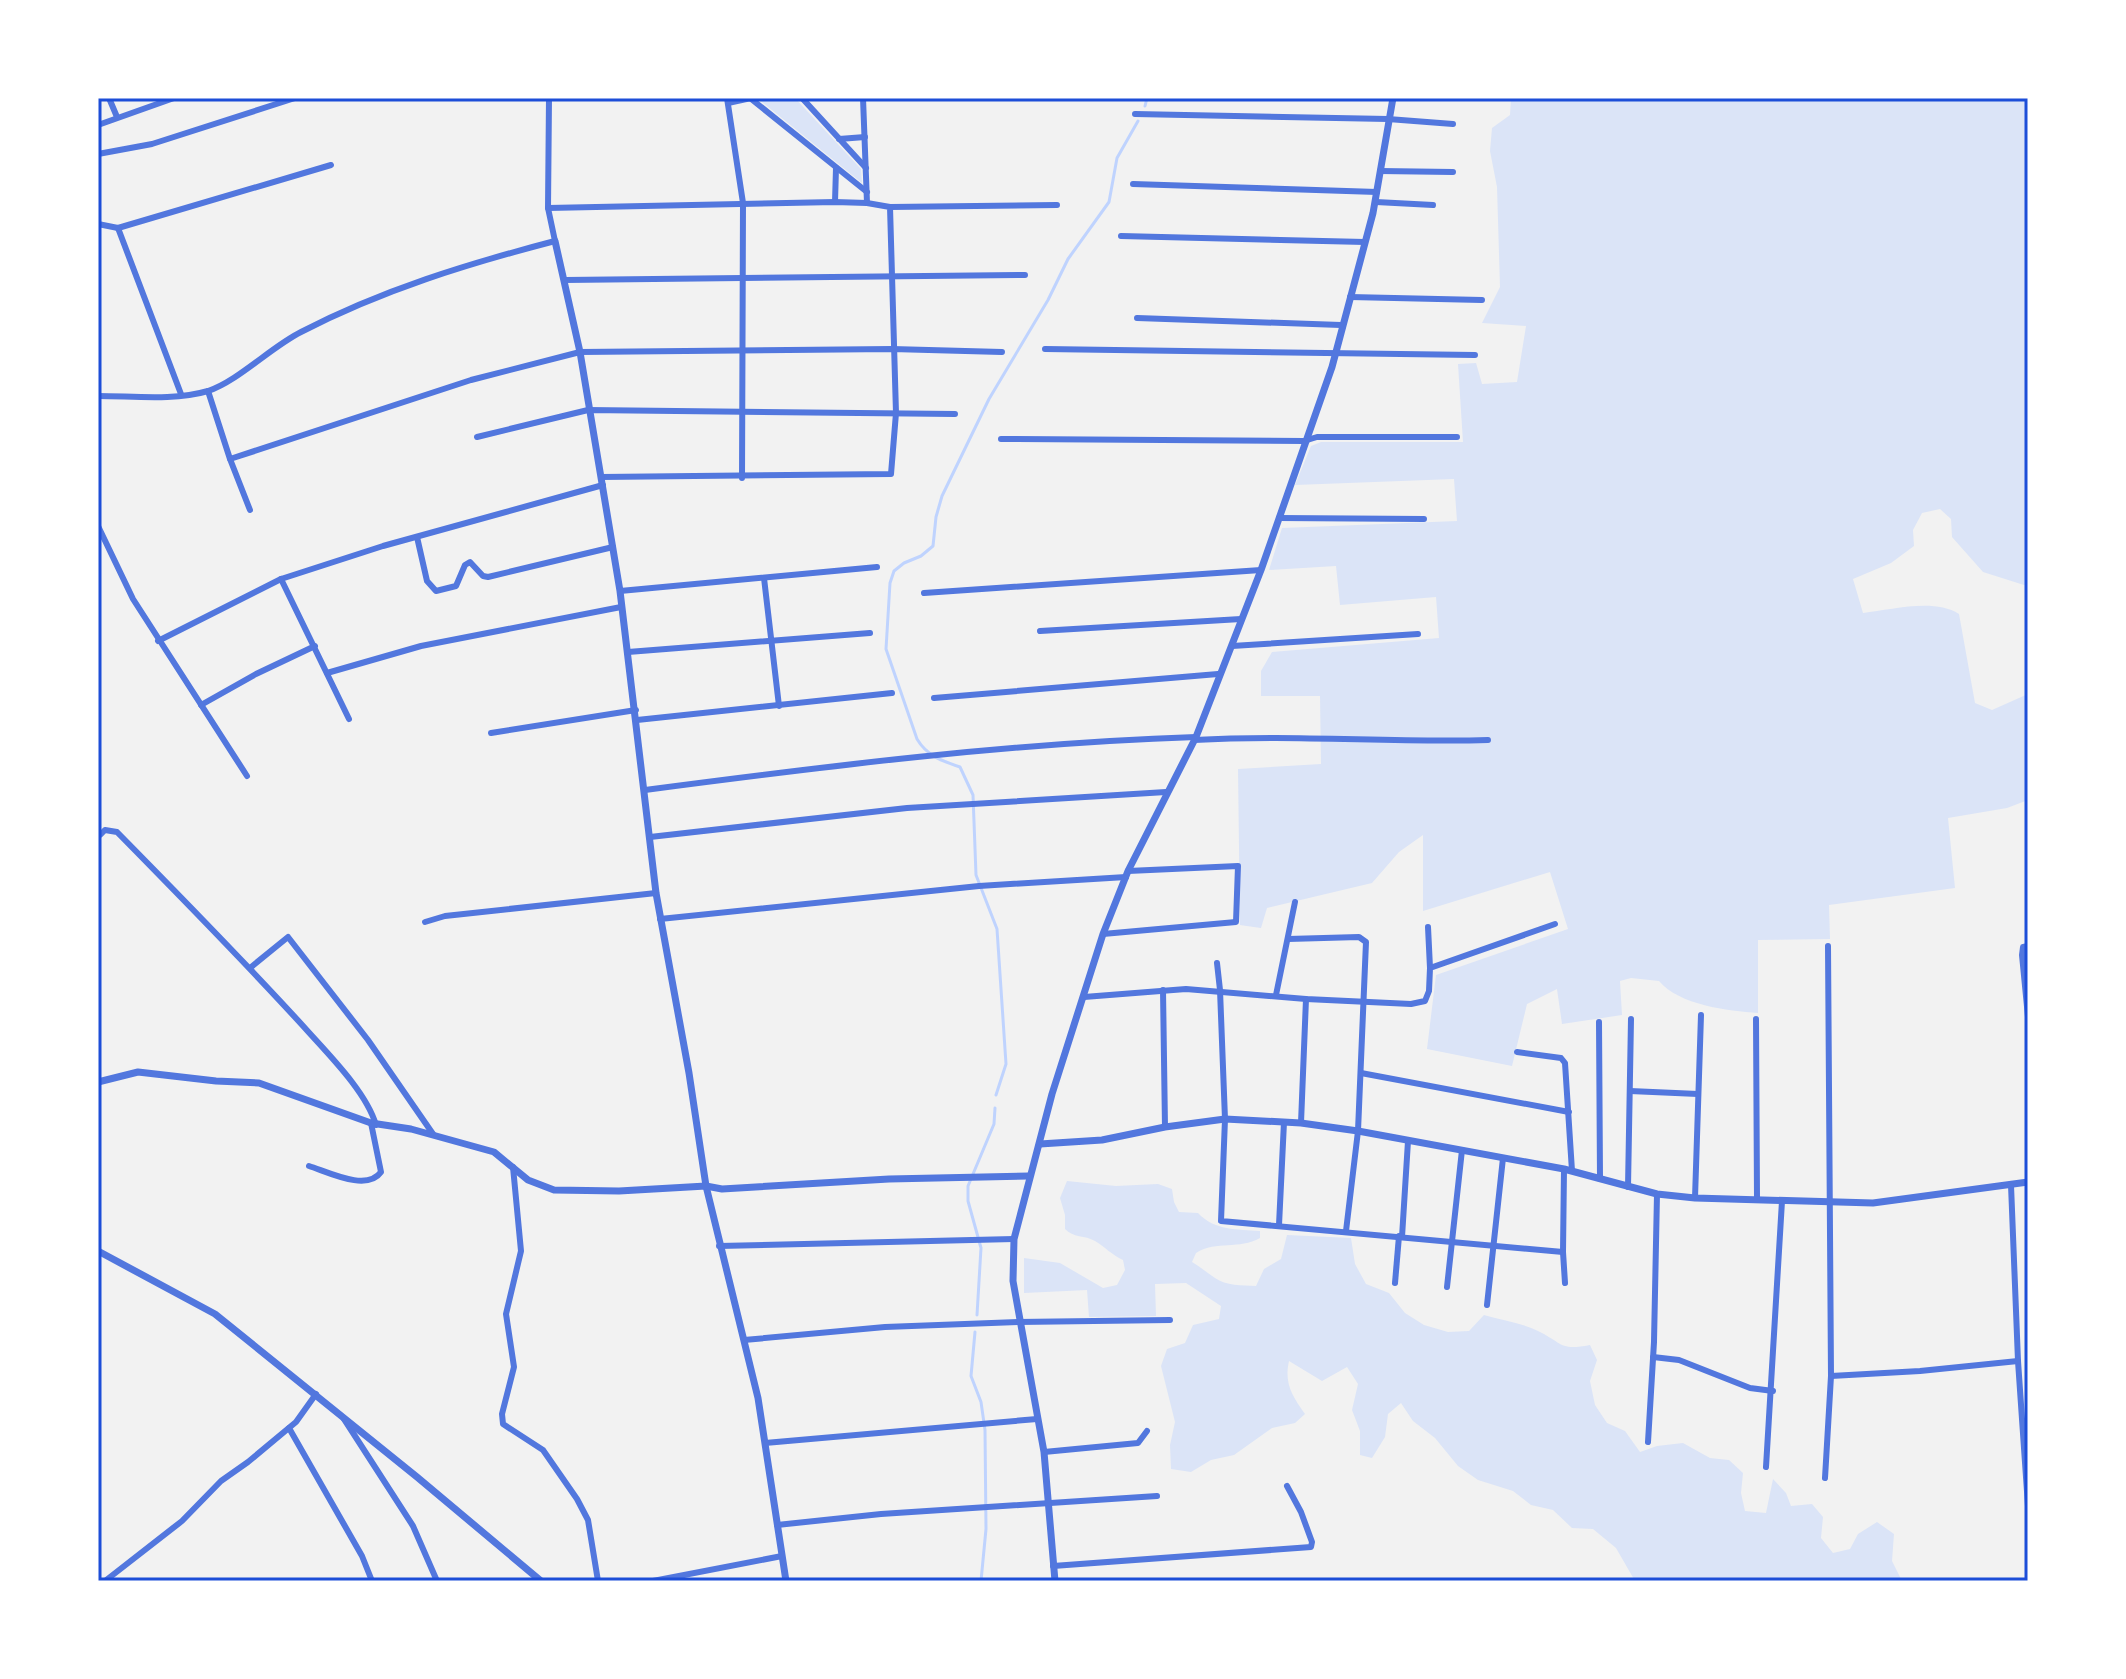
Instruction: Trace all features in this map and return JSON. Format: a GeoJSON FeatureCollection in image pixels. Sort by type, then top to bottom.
{"type":"FeatureCollection","features":[{"type":"Feature","properties":{"kind":"street"},"geometry":{"type":"LineString","coordinates":[[109,98],[117,117]]}},
{"type":"Feature","properties":{"kind":"street"},"geometry":{"type":"LineString","coordinates":[[98,125],[174,98]]}},
{"type":"Feature","properties":{"kind":"street"},"geometry":{"type":"LineString","coordinates":[[98,154],[152,144],[295,98]]}},
{"type":"Feature","properties":{"kind":"street"},"geometry":{"type":"LineString","coordinates":[[549,98],[548,208],[580,352],[620,591],[660,919],[689,1073],[706,1186],[744,1340],[765,1443],[786,1581]]}},
{"type":"Feature","properties":{"kind":"street"},"geometry":{"type":"LineString","coordinates":[[742,478],[740,349],[743,203],[728,101],[751,98],[867,192]]}},
{"type":"Feature","properties":{"kind":"street"},"geometry":{"type":"LineString","coordinates":[[802,98],[866,168]]}},
{"type":"Feature","properties":{"kind":"street"},"geometry":{"type":"LineString","coordinates":[[863,98],[867,203]]}},
{"type":"Feature","properties":{"kind":"street"},"geometry":{"type":"LineString","coordinates":[[1055,1581],[1044,1452],[1013,1281],[1014,1239],[1052,1094],[1103,934],[1127,874],[1195,738],[1218,674],[1232,646],[1335,354],[1376,202],[1393,98]]}},
{"type":"Feature","properties":{"kind":"street"},"geometry":{"type":"LineString","coordinates":[[1135,114],[1388,119],[1453,124]]}},
{"type":"Feature","properties":{"kind":"street"},"geometry":{"type":"LineString","coordinates":[[839,139],[865,137]]}},
{"type":"Feature","properties":{"kind":"street"},"geometry":{"type":"LineString","coordinates":[[98,224],[118,228],[331,165]]}},
{"type":"Feature","properties":{"kind":"street"},"geometry":{"type":"LineString","coordinates":[[835,202],[836,168]]}},
{"type":"Feature","properties":{"kind":"street"},"geometry":{"type":"LineString","coordinates":[[1380,171],[1453,172]]}},
{"type":"Feature","properties":{"kind":"street"},"geometry":{"type":"LineString","coordinates":[[1133,184],[1377,192]]}},
{"type":"Feature","properties":{"kind":"street"},"geometry":{"type":"LineString","coordinates":[[548,208],[835,202],[890,207],[1057,205]]}},
{"type":"Feature","properties":{"kind":"street"},"geometry":{"type":"LineString","coordinates":[[1376,202],[1433,205]]}},
{"type":"Feature","properties":{"kind":"street"},"geometry":{"type":"LineString","coordinates":[[158,641],[281,579],[602,481],[891,474],[896,413],[890,207]]}},
{"type":"Feature","properties":{"kind":"street"},"geometry":{"type":"LineString","coordinates":[[118,228],[181,394]]}},
{"type":"Feature","properties":{"kind":"street"},"geometry":{"type":"LineString","coordinates":[[1121,236],[1365,242]]}},
{"type":"Feature","properties":{"kind":"street"},"geometry":{"type":"LineString","coordinates":[[98,396],[134,398],[208,391],[299,332],[369,299],[443,272],[555,241]]}},
{"type":"Feature","properties":{"kind":"street"},"geometry":{"type":"LineString","coordinates":[[565,280],[1025,275]]}},
{"type":"Feature","properties":{"kind":"street"},"geometry":{"type":"LineString","coordinates":[[1350,297],[1482,300]]}},
{"type":"Feature","properties":{"kind":"street"},"geometry":{"type":"LineString","coordinates":[[1137,318],[1341,325]]}},
{"type":"Feature","properties":{"kind":"street"},"geometry":{"type":"LineString","coordinates":[[230,459],[471,380],[580,352],[740,349],[1002,352]]}},
{"type":"Feature","properties":{"kind":"street"},"geometry":{"type":"LineString","coordinates":[[1045,349],[1475,355]]}},
{"type":"Feature","properties":{"kind":"street"},"geometry":{"type":"LineString","coordinates":[[208,391],[250,510]]}},
{"type":"Feature","properties":{"kind":"street"},"geometry":{"type":"LineString","coordinates":[[477,437],[588,410],[955,414]]}},
{"type":"Feature","properties":{"kind":"street"},"geometry":{"type":"LineString","coordinates":[[1001,439],[1304,441],[1317,437],[1457,437]]}},
{"type":"Feature","properties":{"kind":"street"},"geometry":{"type":"LineString","coordinates":[[1279,518],[1424,519]]}},
{"type":"Feature","properties":{"kind":"street"},"geometry":{"type":"LineString","coordinates":[[98,526],[133,599],[158,641],[247,776]]}},
{"type":"Feature","properties":{"kind":"street"},"geometry":{"type":"LineString","coordinates":[[417,537],[427,581],[436,591],[456,586],[465,565],[470,562],[483,576],[488,577],[613,547]]}},
{"type":"Feature","properties":{"kind":"street"},"geometry":{"type":"LineString","coordinates":[[620,591],[877,567]]}},
{"type":"Feature","properties":{"kind":"street"},"geometry":{"type":"LineString","coordinates":[[924,593],[1261,570]]}},
{"type":"Feature","properties":{"kind":"street"},"geometry":{"type":"LineString","coordinates":[[764,578],[779,706]]}},
{"type":"Feature","properties":{"kind":"street"},"geometry":{"type":"LineString","coordinates":[[281,579],[349,719]]}},
{"type":"Feature","properties":{"kind":"street"},"geometry":{"type":"LineString","coordinates":[[327,673],[421,646],[621,607]]}},
{"type":"Feature","properties":{"kind":"street"},"geometry":{"type":"LineString","coordinates":[[1040,631],[1241,619]]}},
{"type":"Feature","properties":{"kind":"street"},"geometry":{"type":"LineString","coordinates":[[628,652],[870,633]]}},
{"type":"Feature","properties":{"kind":"street"},"geometry":{"type":"LineString","coordinates":[[1232,646],[1418,634]]}},
{"type":"Feature","properties":{"kind":"street"},"geometry":{"type":"LineString","coordinates":[[201,705],[315,646]]}},
{"type":"Feature","properties":{"kind":"street"},"geometry":{"type":"LineString","coordinates":[[934,698],[1218,674]]}},
{"type":"Feature","properties":{"kind":"street"},"geometry":{"type":"LineString","coordinates":[[637,720],[892,693]]}},
{"type":"Feature","properties":{"kind":"street"},"geometry":{"type":"LineString","coordinates":[[491,733],[636,710]]}},
{"type":"Feature","properties":{"kind":"street"},"geometry":{"type":"LineString","coordinates":[[645,790],[974,750],[1080,741],[1195,738],[1488,740]]}},
{"type":"Feature","properties":{"kind":"street"},"geometry":{"type":"LineString","coordinates":[[650,837],[907,808],[1166,792]]}},
{"type":"Feature","properties":{"kind":"street"},"geometry":{"type":"LineString","coordinates":[[100,835],[105,830],[117,832],[250,968],[367,1104],[374,1124],[381,1172],[378,1177],[372,1180],[353,1179],[309,1166]]}},
{"type":"Feature","properties":{"kind":"street"},"geometry":{"type":"LineString","coordinates":[[660,919],[981,886],[1238,866],[1236,922],[1103,934]]}},
{"type":"Feature","properties":{"kind":"street"},"geometry":{"type":"LineString","coordinates":[[425,922],[445,916],[656,893]]}},
{"type":"Feature","properties":{"kind":"street"},"geometry":{"type":"LineString","coordinates":[[1276,995],[1295,902]]}},
{"type":"Feature","properties":{"kind":"street"},"geometry":{"type":"LineString","coordinates":[[1430,968],[1555,924]]}},
{"type":"Feature","properties":{"kind":"street"},"geometry":{"type":"LineString","coordinates":[[1084,997],[1163,990],[1220,990],[1306,999],[1411,1004],[1425,1001],[1429,991],[1428,927]]}},
{"type":"Feature","properties":{"kind":"street"},"geometry":{"type":"LineString","coordinates":[[250,968],[288,937],[368,1040],[433,1134]]}},
{"type":"Feature","properties":{"kind":"street"},"geometry":{"type":"LineString","coordinates":[[1288,939],[1364,938],[1358,1131],[1346,1231]]}},
{"type":"Feature","properties":{"kind":"street"},"geometry":{"type":"LineString","coordinates":[[1825,1478],[1831,1376],[1828,946]]}},
{"type":"Feature","properties":{"kind":"street"},"geometry":{"type":"LineString","coordinates":[[2028,946],[2023,947],[2022,955],[2028,1017]]}},
{"type":"Feature","properties":{"kind":"street"},"geometry":{"type":"LineString","coordinates":[[1217,963],[1225,1119],[1221,1221],[1563,1252]]}},
{"type":"Feature","properties":{"kind":"street"},"geometry":{"type":"LineString","coordinates":[[1163,990],[1165,1127]]}},
{"type":"Feature","properties":{"kind":"street"},"geometry":{"type":"LineString","coordinates":[[1301,1123],[1306,999]]}},
{"type":"Feature","properties":{"kind":"street"},"geometry":{"type":"LineString","coordinates":[[1695,1198],[1701,1015]]}},
{"type":"Feature","properties":{"kind":"street"},"geometry":{"type":"LineString","coordinates":[[1628,1187],[1631,1019]]}},
{"type":"Feature","properties":{"kind":"street"},"geometry":{"type":"LineString","coordinates":[[1756,1019],[1757,1199]]}},
{"type":"Feature","properties":{"kind":"street"},"geometry":{"type":"LineString","coordinates":[[1599,1022],[1600,1179]]}},
{"type":"Feature","properties":{"kind":"street"},"geometry":{"type":"LineString","coordinates":[[1517,1052],[1561,1058],[1565,1063],[1569,1112],[1563,1252],[1565,1283]]}},
{"type":"Feature","properties":{"kind":"street"},"geometry":{"type":"LineString","coordinates":[[98,1082],[138,1072],[259,1083],[374,1124],[433,1134],[494,1152],[528,1180],[554,1190],[619,1191],[706,1186],[722,1189],[889,1179],[1029,1176]]}},
{"type":"Feature","properties":{"kind":"street"},"geometry":{"type":"LineString","coordinates":[[1361,1073],[1569,1112]]}},
{"type":"Feature","properties":{"kind":"street"},"geometry":{"type":"LineString","coordinates":[[1630,1091],[1698,1094]]}},
{"type":"Feature","properties":{"kind":"street"},"geometry":{"type":"LineString","coordinates":[[1040,1144],[1102,1140],[1225,1119],[1301,1123],[1358,1131],[1568,1170],[1657,1194],[1695,1198],[1880,1202],[2028,1182]]}},
{"type":"Feature","properties":{"kind":"street"},"geometry":{"type":"LineString","coordinates":[[1279,1225],[1284,1122]]}},
{"type":"Feature","properties":{"kind":"street"},"geometry":{"type":"LineString","coordinates":[[1395,1283],[1408,1141]]}},
{"type":"Feature","properties":{"kind":"street"},"geometry":{"type":"LineString","coordinates":[[1447,1287],[1462,1150]]}},
{"type":"Feature","properties":{"kind":"street"},"geometry":{"type":"LineString","coordinates":[[1487,1305],[1503,1158]]}},
{"type":"Feature","properties":{"kind":"street"},"geometry":{"type":"LineString","coordinates":[[513,1167],[521,1251],[506,1314],[514,1367],[502,1414],[503,1424],[543,1450],[577,1499],[588,1520],[598,1581]]}},
{"type":"Feature","properties":{"kind":"street"},"geometry":{"type":"LineString","coordinates":[[2011,1185],[2028,1506]]}},
{"type":"Feature","properties":{"kind":"street"},"geometry":{"type":"LineString","coordinates":[[1648,1442],[1657,1194]]}},
{"type":"Feature","properties":{"kind":"street"},"geometry":{"type":"LineString","coordinates":[[1766,1467],[1773,1391],[1782,1201]]}},
{"type":"Feature","properties":{"kind":"street"},"geometry":{"type":"LineString","coordinates":[[719,1246],[1014,1239]]}},
{"type":"Feature","properties":{"kind":"street"},"geometry":{"type":"LineString","coordinates":[[98,1251],[215,1314],[541,1581]]}},
{"type":"Feature","properties":{"kind":"street"},"geometry":{"type":"LineString","coordinates":[[744,1340],[885,1327],[1170,1320]]}},
{"type":"Feature","properties":{"kind":"street"},"geometry":{"type":"LineString","coordinates":[[1653,1357],[1679,1360],[1750,1388],[1773,1391]]}},
{"type":"Feature","properties":{"kind":"street"},"geometry":{"type":"LineString","coordinates":[[1831,1376],[2018,1361]]}},
{"type":"Feature","properties":{"kind":"street"},"geometry":{"type":"LineString","coordinates":[[105,1581],[182,1521],[221,1481],[289,1428],[316,1394]]}},
{"type":"Feature","properties":{"kind":"street"},"geometry":{"type":"LineString","coordinates":[[344,1419],[413,1526],[437,1581]]}},
{"type":"Feature","properties":{"kind":"street"},"geometry":{"type":"LineString","coordinates":[[765,1443],[1037,1419]]}},
{"type":"Feature","properties":{"kind":"street"},"geometry":{"type":"LineString","coordinates":[[289,1428],[362,1556],[372,1581]]}},
{"type":"Feature","properties":{"kind":"street"},"geometry":{"type":"LineString","coordinates":[[1044,1452],[1138,1443],[1147,1431]]}},
{"type":"Feature","properties":{"kind":"street"},"geometry":{"type":"LineString","coordinates":[[1053,1566],[1311,1547],[1301,1512],[1287,1486]]}},
{"type":"Feature","properties":{"kind":"street"},"geometry":{"type":"LineString","coordinates":[[777,1525],[881,1514],[1157,1496]]}},
{"type":"Feature","properties":{"kind":"street"},"geometry":{"type":"LineString","coordinates":[[653,1581],[782,1556]]}},
{"type":"Feature","properties":{"kind":"shaded area"},"geometry":{"type":"Polygon","coordinates":[[[757,98],[795,98],[861,169],[862,183],[757,98]]]}},
{"type":"Feature","properties":{"kind":"shaded area"},"geometry":{"type":"Polygon","coordinates":[[[1511,98],[2028,98],[2028,584],[1983,572],[1952,537],[1951,519],[1940,509],[1922,513],[1913,530],[1914,546],[1891,563],[1853,579],[1863,613],[1925,606],[1949,609],[1959,614],[1975,703],[1992,710],[2028,694],[2028,800],[2007,808],[1948,818],[1955,888],[1829,905],[1830,939],[1758,940],[1758,1013],[1705,1005],[1679,996],[1659,981],[1631,978],[1620,981],[1622,1015],[1562,1024],[1557,989],[1527,1004],[1512,1066],[1427,1049],[1436,975],[1568,929],[1550,872],[1423,911],[1423,835],[1399,852],[1372,883],[1267,908],[1261,928],[1240,925],[1238,769],[1321,764],[1320,696],[1261,696],[1261,671],[1272,652],[1439,638],[1436,597],[1340,605],[1336,566],[1269,570],[1282,528],[1457,521],[1454,479],[1295,485],[1311,446],[1321,442],[1463,442],[1458,364],[1476,363],[1482,384],[1517,382],[1526,326],[1482,323],[1500,287],[1497,187],[1490,151],[1492,128],[1510,115],[1511,98]]]}},
{"type":"Feature","properties":{"kind":"shaded area"},"geometry":{"type":"Polygon","coordinates":[[[1067,1181],[1116,1186],[1158,1184],[1172,1189],[1179,1212],[1198,1213],[1212,1223],[1227,1228],[1260,1231],[1260,1238],[1252,1242],[1212,1247],[1196,1253],[1192,1262],[1224,1282],[1256,1286],[1264,1269],[1281,1259],[1287,1235],[1351,1238],[1355,1264],[1366,1284],[1389,1293],[1405,1313],[1424,1325],[1448,1332],[1469,1331],[1484,1315],[1532,1328],[1562,1345],[1590,1345],[1597,1360],[1590,1381],[1595,1405],[1607,1423],[1625,1431],[1640,1452],[1683,1443],[1710,1458],[1729,1460],[1743,1473],[1741,1493],[1745,1511],[1766,1513],[1773,1479],[1786,1493],[1791,1506],[1812,1504],[1823,1517],[1821,1538],[1833,1553],[1850,1549],[1858,1534],[1877,1522],[1894,1534],[1892,1561],[1902,1581],[1635,1581],[1616,1548],[1593,1529],[1572,1528],[1553,1510],[1531,1505],[1513,1491],[1478,1480],[1458,1466],[1435,1438],[1413,1421],[1401,1403],[1388,1414],[1385,1437],[1372,1458],[1360,1455],[1360,1431],[1352,1410],[1358,1384],[1347,1367],[1322,1381],[1289,1361],[1290,1389],[1305,1414],[1295,1423],[1272,1428],[1234,1455],[1211,1460],[1191,1472],[1171,1469],[1170,1445],[1175,1422],[1161,1366],[1167,1349],[1185,1343],[1193,1325],[1219,1319],[1221,1306],[1186,1283],[1155,1284],[1156,1316],[1089,1317],[1087,1290],[1024,1293],[1024,1258],[1060,1263],[1103,1288],[1117,1285],[1125,1270],[1123,1260],[1099,1243],[1065,1229],[1060,1198],[1067,1181]]]}},
{"type":"Feature","properties":{"kind":"waterway"},"geometry":{"type":"LineString","coordinates":[[1145,106],[1147,98]]}},
{"type":"Feature","properties":{"kind":"waterway"},"geometry":{"type":"LineString","coordinates":[[996,1095],[1006,1064],[997,929],[976,875],[973,795],[960,767],[930,754],[917,739],[886,649],[890,583],[894,571],[933,546],[942,496],[989,399],[1048,300],[1068,259],[1109,202],[1117,158],[1138,121]]}},
{"type":"Feature","properties":{"kind":"waterway"},"geometry":{"type":"LineString","coordinates":[[977,1315],[981,1248],[968,1201],[968,1186],[994,1124],[995,1108]]}},
{"type":"Feature","properties":{"kind":"waterway"},"geometry":{"type":"LineString","coordinates":[[975,1332],[971,1376],[981,1402],[985,1430],[986,1529],[981,1581]]}}]}
